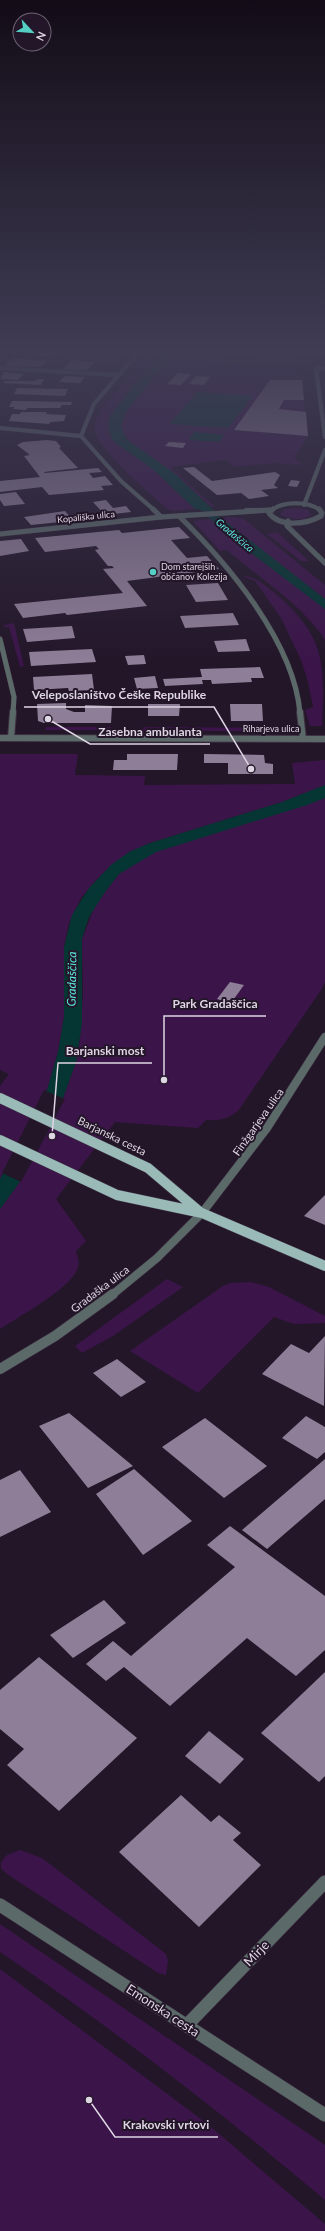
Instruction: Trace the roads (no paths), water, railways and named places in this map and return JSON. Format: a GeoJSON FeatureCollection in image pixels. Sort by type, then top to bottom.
{"type":"FeatureCollection","features":[{"type":"Feature","properties":{"kind":"main road","name":"Barjanska cesta"},"geometry":{"type":"LineString","coordinates":[[0,1098],[148,1168],[202,1213]]}},
{"type":"Feature","properties":{"kind":"main road","name":"Barjanska cesta"},"geometry":{"type":"LineString","coordinates":[[0,1140],[117,1195],[202,1213],[325,1266]]}},
{"type":"Feature","properties":{"kind":"street"},"geometry":{"type":"LineString","coordinates":[[97,454],[121,481],[161,517]]}},
{"type":"Feature","properties":{"kind":"street"},"geometry":{"type":"LineString","coordinates":[[304,505],[312,488],[324,454]]}},
{"type":"Feature","properties":{"kind":"street"},"geometry":{"type":"LineString","coordinates":[[283,505],[304,505],[317,508],[322,513],[321,516],[305,522],[288,521],[270,515],[270,510],[283,505]]}},
{"type":"Feature","properties":{"kind":"street","name":"Kopališka ulica"},"geometry":{"type":"LineString","coordinates":[[0,534],[161,517],[219,512],[270,510]]}},
{"type":"Feature","properties":{"kind":"street"},"geometry":{"type":"LineString","coordinates":[[179,516],[201,537],[254,600],[280,650],[292,679],[299,706],[302,739]]}},
{"type":"Feature","properties":{"kind":"street"},"geometry":{"type":"LineString","coordinates":[[288,521],[287,526],[292,533],[325,563]]}},
{"type":"Feature","properties":{"kind":"street"},"geometry":{"type":"LineString","coordinates":[[0,639],[14,697],[11,738]]}},
{"type":"Feature","properties":{"kind":"street","name":"Riharjeva ulica"},"geometry":{"type":"LineString","coordinates":[[0,738],[325,738]]}},
{"type":"Feature","properties":{"kind":"street","name":"Finžgarjeva ulica"},"geometry":{"type":"LineString","coordinates":[[202,1213],[262,1138],[303,1076],[325,1037]]}},
{"type":"Feature","properties":{"kind":"street","name":"Gradaška ulica"},"geometry":{"type":"LineString","coordinates":[[0,1369],[28,1354],[91,1312],[140,1273],[202,1213]]}},
{"type":"Feature","properties":{"kind":"street","name":"Mirje"},"geometry":{"type":"LineString","coordinates":[[187,2025],[325,1882]]}},
{"type":"Feature","properties":{"kind":"street","name":"Emonska cesta"},"geometry":{"type":"LineString","coordinates":[[0,1905],[325,2115]]}},
{"type":"Feature","properties":{"kind":"water","name":"Gradaščica"},"geometry":{"type":"Polygon","coordinates":[[[132,454],[147,454],[174,473],[224,520],[325,599],[325,609],[230,537],[199,509],[195,509],[155,471],[132,454]]]}},
{"type":"Feature","properties":{"kind":"water"},"geometry":{"type":"Polygon","coordinates":[[[325,785],[325,798],[156,852],[119,874],[105,892],[89,917],[82,939],[82,1024],[76,1062],[63,1098],[47,1133],[19,1183],[0,1209],[0,1179],[47,1090],[58,1052],[64,1017],[64,947],[72,915],[89,888],[111,865],[129,852],[150,843],[282,802],[325,785]]]}},
{"type":"Feature","properties":{"kind":"place","name":"Dom starejših občanov Kolezija"},"geometry":{"type":"Point","coordinates":[153,572]}},
{"type":"Feature","properties":{"kind":"place","name":"Zasebna ambulanta"},"geometry":{"type":"Point","coordinates":[48,719]}},
{"type":"Feature","properties":{"kind":"place","name":"Veleposlaništvo Češke Republike"},"geometry":{"type":"Point","coordinates":[251,769]}},
{"type":"Feature","properties":{"kind":"place","name":"Park Gradaščica"},"geometry":{"type":"Point","coordinates":[164,1080]}},
{"type":"Feature","properties":{"kind":"place","name":"Barjanski most"},"geometry":{"type":"Point","coordinates":[52,1136]}},
{"type":"Feature","properties":{"kind":"place","name":"Krakovski vrtovi"},"geometry":{"type":"Point","coordinates":[89,2100]}}]}
